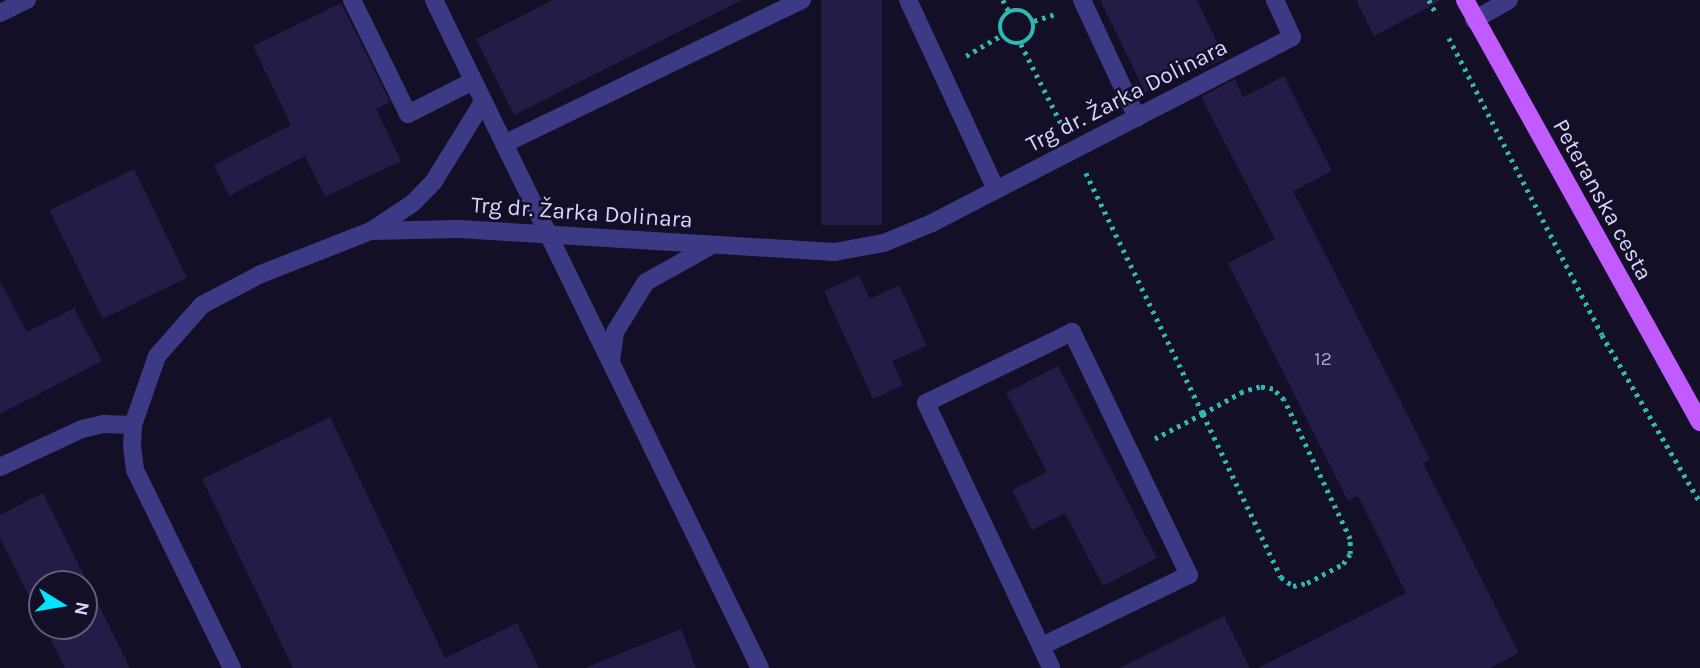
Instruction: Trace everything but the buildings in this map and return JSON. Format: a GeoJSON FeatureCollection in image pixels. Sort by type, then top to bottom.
{"type":"FeatureCollection","features":[{"type":"Feature","properties":{"kind":"main road","name":"Peteranska cesta"},"geometry":{"type":"LineString","coordinates":[[1465,0],[1700,422]]}},
{"type":"Feature","properties":{"kind":"street"},"geometry":{"type":"LineString","coordinates":[[0,13],[27,0]]}},
{"type":"Feature","properties":{"kind":"street"},"geometry":{"type":"LineString","coordinates":[[352,0],[408,114],[473,81]]}},
{"type":"Feature","properties":{"kind":"street"},"geometry":{"type":"LineString","coordinates":[[434,0],[760,668]]}},
{"type":"Feature","properties":{"kind":"street"},"geometry":{"type":"LineString","coordinates":[[504,144],[802,0]]}},
{"type":"Feature","properties":{"kind":"street"},"geometry":{"type":"LineString","coordinates":[[908,0],[996,190]]}},
{"type":"Feature","properties":{"kind":"street"},"geometry":{"type":"LineString","coordinates":[[1082,0],[1137,118]]}},
{"type":"Feature","properties":{"kind":"street","name":"Trg dr. Žarka Dolinara"},"geometry":{"type":"LineString","coordinates":[[233,668],[135,470],[132,425],[157,356],[202,305],[261,274],[371,231],[459,229],[711,246],[859,249],[932,223],[1292,37],[1275,0]]}},
{"type":"Feature","properties":{"kind":"street"},"geometry":{"type":"LineString","coordinates":[[1474,20],[1509,0]]}},
{"type":"Feature","properties":{"kind":"street"},"geometry":{"type":"LineString","coordinates":[[371,231],[413,203],[434,181],[483,102]]}},
{"type":"Feature","properties":{"kind":"street"},"geometry":{"type":"LineString","coordinates":[[611,361],[615,332],[646,282],[711,246]]}},
{"type":"Feature","properties":{"kind":"street"},"geometry":{"type":"LineString","coordinates":[[1044,645],[1189,575],[1072,332],[926,403],[1044,645],[1051,668]]}},
{"type":"Feature","properties":{"kind":"street"},"geometry":{"type":"LineString","coordinates":[[0,467],[82,429],[104,424],[132,425]]}},
{"type":"Feature","properties":{"kind":"path"},"geometry":{"type":"LineString","coordinates":[[1003,0],[1009,12]]}},
{"type":"Feature","properties":{"kind":"path"},"geometry":{"type":"LineString","coordinates":[[1429,0],[1602,335],[1700,502]]}},
{"type":"Feature","properties":{"kind":"path"},"geometry":{"type":"LineString","coordinates":[[1023,10],[1034,21],[1033,33],[1021,44],[1010,43],[1002,35],[1001,20],[1009,12],[1023,10]]}},
{"type":"Feature","properties":{"kind":"path"},"geometry":{"type":"LineString","coordinates":[[940,71],[1002,35]]}},
{"type":"Feature","properties":{"kind":"path"},"geometry":{"type":"LineString","coordinates":[[1021,44],[1075,150],[1203,414],[1281,577],[1293,586],[1300,585],[1343,564],[1350,554],[1350,539],[1284,400],[1273,389],[1261,387],[1203,414],[1130,452]]}}]}
